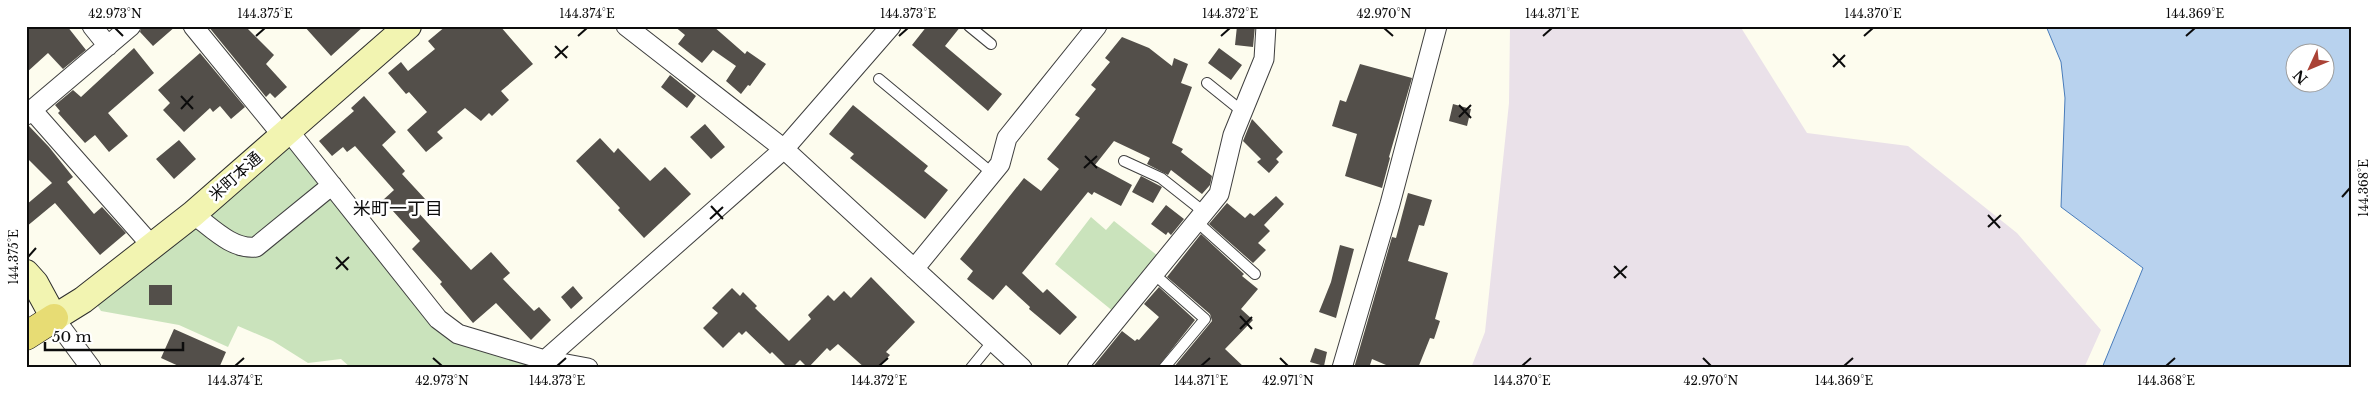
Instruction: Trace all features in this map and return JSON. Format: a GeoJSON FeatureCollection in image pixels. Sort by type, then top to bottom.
{"type":"FeatureCollection","features":[{"type":"Feature","properties":{"kind":"main road"},"geometry":{"type":"LineString","coordinates":[[26,336],[54,318]]}},
{"type":"Feature","properties":{"kind":"street"},"geometry":{"type":"LineString","coordinates":[[92,26],[108,46]]}},
{"type":"Feature","properties":{"kind":"street"},"geometry":{"type":"LineString","coordinates":[[131,26],[29,112],[152,246]]}},
{"type":"Feature","properties":{"kind":"street"},"geometry":{"type":"LineString","coordinates":[[193,26],[332,186],[445,324],[458,334],[545,360],[588,368]]}},
{"type":"Feature","properties":{"kind":"street"},"geometry":{"type":"LineString","coordinates":[[626,26],[784,149],[1022,368]]}},
{"type":"Feature","properties":{"kind":"street"},"geometry":{"type":"LineString","coordinates":[[545,360],[784,149],[891,26]]}},
{"type":"Feature","properties":{"kind":"street"},"geometry":{"type":"LineString","coordinates":[[914,268],[1000,164],[1007,138],[1097,26]]}},
{"type":"Feature","properties":{"kind":"street"},"geometry":{"type":"LineString","coordinates":[[1077,368],[1219,194],[1233,135],[1264,59],[1266,26]]}},
{"type":"Feature","properties":{"kind":"street"},"geometry":{"type":"LineString","coordinates":[[1342,368],[1390,204],[1437,26]]}},
{"type":"Feature","properties":{"kind":"street","name":"米町本通"},"geometry":{"type":"LineString","coordinates":[[54,318],[83,300],[193,214],[394,31]]}},
{"type":"Feature","properties":{"kind":"street"},"geometry":{"type":"LineString","coordinates":[[193,214],[234,244],[246,248],[256,247],[332,186]]}},
{"type":"Feature","properties":{"kind":"street"},"geometry":{"type":"LineString","coordinates":[[26,273],[35,283],[54,318],[91,368]]}},
{"type":"Feature","properties":{"kind":"lane"},"geometry":{"type":"LineString","coordinates":[[969,26],[991,44]]}},
{"type":"Feature","properties":{"kind":"lane"},"geometry":{"type":"LineString","coordinates":[[879,79],[992,173]]}},
{"type":"Feature","properties":{"kind":"lane"},"geometry":{"type":"LineString","coordinates":[[1207,83],[1243,112]]}},
{"type":"Feature","properties":{"kind":"lane"},"geometry":{"type":"LineString","coordinates":[[1124,161],[1161,178],[1255,274]]}},
{"type":"Feature","properties":{"kind":"lane"},"geometry":{"type":"LineString","coordinates":[[1154,274],[1206,319],[1164,368]]}},
{"type":"Feature","properties":{"kind":"lane"},"geometry":{"type":"LineString","coordinates":[[971,368],[993,341]]}},
{"type":"Feature","properties":{"kind":"shaded area"},"geometry":{"type":"Polygon","coordinates":[[[1510,26],[1740,26],[1807,133],[1908,146],[2017,233],[2101,330],[2084,368],[1471,368],[1485,332],[1509,103],[1510,26]]]}},
{"type":"Feature","properties":{"kind":"green space"},"geometry":{"type":"Polygon","coordinates":[[[286,143],[435,328],[453,343],[550,368],[351,368],[341,359],[308,363],[273,341],[238,326],[228,347],[179,325],[101,311],[94,300],[286,143]]]}},
{"type":"Feature","properties":{"kind":"green space"},"geometry":{"type":"Polygon","coordinates":[[[1091,217],[1106,230],[1114,221],[1158,256],[1114,312],[1055,264],[1091,217]]]}},
{"type":"Feature","properties":{"kind":"water"},"geometry":{"type":"Polygon","coordinates":[[[2046,26],[2352,26],[2352,368],[2102,368],[2143,268],[2061,207],[2065,98],[2061,62],[2046,26]]]}},
{"type":"Feature","properties":{"kind":"building"},"geometry":{"type":"Polygon","coordinates":[[[26,26],[67,26],[86,50],[63,69],[48,53],[26,73],[26,26]]]}},
{"type":"Feature","properties":{"kind":"building"},"geometry":{"type":"Polygon","coordinates":[[[142,26],[176,26],[153,46],[140,32],[142,26]]]}},
{"type":"Feature","properties":{"kind":"building"},"geometry":{"type":"Polygon","coordinates":[[[208,26],[245,26],[274,55],[266,64],[287,87],[275,98],[270,93],[266,97],[208,26]]]}},
{"type":"Feature","properties":{"kind":"building"},"geometry":{"type":"Polygon","coordinates":[[[304,26],[364,26],[331,56],[304,26]]]}},
{"type":"Feature","properties":{"kind":"building"},"geometry":{"type":"Polygon","coordinates":[[[446,26],[500,26],[533,64],[501,91],[509,100],[492,116],[489,113],[481,121],[465,108],[437,132],[443,138],[426,152],[407,130],[427,112],[409,92],[406,94],[388,73],[401,62],[408,71],[435,49],[428,41],[446,26]]]}},
{"type":"Feature","properties":{"kind":"building"},"geometry":{"type":"Polygon","coordinates":[[[674,26],[713,26],[745,54],[747,51],[766,64],[750,86],[748,85],[741,94],[726,81],[736,66],[713,50],[702,63],[678,44],[685,35],[674,26]]]}},
{"type":"Feature","properties":{"kind":"building"},"geometry":{"type":"Polygon","coordinates":[[[927,26],[961,26],[945,46],[1002,94],[988,111],[912,45],[927,26]]]}},
{"type":"Feature","properties":{"kind":"building"},"geometry":{"type":"Polygon","coordinates":[[[1237,26],[1255,26],[1253,47],[1235,45],[1237,26]]]}},
{"type":"Feature","properties":{"kind":"building"},"geometry":{"type":"Polygon","coordinates":[[[1122,37],[1149,48],[1172,66],[1174,58],[1188,64],[1181,83],[1192,87],[1172,143],[1183,149],[1181,152],[1212,176],[1210,185],[1202,194],[1171,170],[1168,175],[1147,164],[1150,158],[1114,141],[1095,165],[1132,185],[1121,206],[1094,192],[1092,195],[1088,192],[1022,273],[1043,293],[1047,289],[1077,317],[1060,335],[1029,309],[1030,307],[1006,285],[993,300],[967,279],[973,271],[960,259],[1024,178],[1041,191],[1059,169],[1047,159],[1080,118],[1075,115],[1096,89],[1091,85],[1110,62],[1105,58],[1122,37]]]}},
{"type":"Feature","properties":{"kind":"building"},"geometry":{"type":"Polygon","coordinates":[[[134,48],[154,73],[108,113],[128,136],[109,152],[95,135],[85,143],[58,113],[60,111],[55,105],[73,90],[81,97],[134,48]]]}},
{"type":"Feature","properties":{"kind":"building"},"geometry":{"type":"Polygon","coordinates":[[[1219,48],[1242,65],[1231,80],[1208,63],[1219,48]]]}},
{"type":"Feature","properties":{"kind":"building"},"geometry":{"type":"Polygon","coordinates":[[[200,53],[245,107],[231,119],[220,106],[213,112],[210,108],[184,132],[163,110],[170,103],[158,90],[200,53]]]}},
{"type":"Feature","properties":{"kind":"building"},"geometry":{"type":"Polygon","coordinates":[[[1360,64],[1412,78],[1382,188],[1345,176],[1357,134],[1332,126],[1340,100],[1346,102],[1360,64]]]}},
{"type":"Feature","properties":{"kind":"building"},"geometry":{"type":"Polygon","coordinates":[[[670,75],[696,96],[687,108],[661,87],[670,75]]]}},
{"type":"Feature","properties":{"kind":"building"},"geometry":{"type":"Polygon","coordinates":[[[364,96],[396,132],[382,145],[405,171],[402,174],[426,200],[415,209],[471,270],[491,252],[510,273],[503,279],[534,311],[539,307],[551,320],[531,340],[496,303],[473,323],[440,284],[442,282],[412,249],[420,241],[383,200],[394,190],[355,146],[347,152],[343,147],[332,156],[319,141],[354,111],[351,108],[364,96]]]}},
{"type":"Feature","properties":{"kind":"building"},"geometry":{"type":"Polygon","coordinates":[[[1453,104],[1471,109],[1467,126],[1449,121],[1453,104]]]}},
{"type":"Feature","properties":{"kind":"building"},"geometry":{"type":"Polygon","coordinates":[[[853,105],[928,166],[924,171],[948,190],[925,219],[850,158],[854,154],[829,134],[853,105]]]}},
{"type":"Feature","properties":{"kind":"building"},"geometry":{"type":"Polygon","coordinates":[[[1252,119],[1283,152],[1276,159],[1279,162],[1269,173],[1257,162],[1261,159],[1243,141],[1252,119]]]}},
{"type":"Feature","properties":{"kind":"building"},"geometry":{"type":"Polygon","coordinates":[[[705,124],[725,147],[711,159],[690,137],[705,124]]]}},
{"type":"Feature","properties":{"kind":"building"},"geometry":{"type":"Polygon","coordinates":[[[26,126],[29,126],[49,147],[73,177],[67,182],[94,214],[102,207],[126,233],[100,255],[55,203],[26,227],[26,205],[52,183],[26,157],[26,126]]]}},
{"type":"Feature","properties":{"kind":"building"},"geometry":{"type":"Polygon","coordinates":[[[600,138],[614,153],[618,148],[650,181],[665,167],[691,194],[644,238],[618,210],[620,208],[576,161],[600,138]]]}},
{"type":"Feature","properties":{"kind":"building"},"geometry":{"type":"Polygon","coordinates":[[[179,140],[196,159],[174,179],[156,159],[179,140]]]}},
{"type":"Feature","properties":{"kind":"building"},"geometry":{"type":"Polygon","coordinates":[[[1141,176],[1162,187],[1153,203],[1132,192],[1141,176]]]}},
{"type":"Feature","properties":{"kind":"building"},"geometry":{"type":"Polygon","coordinates":[[[1408,193],[1432,200],[1424,226],[1419,225],[1408,261],[1448,273],[1435,319],[1440,321],[1434,339],[1430,338],[1418,368],[1393,368],[1372,359],[1369,368],[1354,368],[1392,237],[1396,238],[1408,193]]]}},
{"type":"Feature","properties":{"kind":"building"},"geometry":{"type":"Polygon","coordinates":[[[1276,196],[1284,204],[1264,225],[1270,231],[1258,243],[1266,250],[1253,263],[1209,224],[1227,203],[1245,218],[1250,213],[1254,216],[1276,196]]]}},
{"type":"Feature","properties":{"kind":"building"},"geometry":{"type":"Polygon","coordinates":[[[1166,205],[1184,219],[1171,235],[1168,232],[1166,235],[1151,224],[1166,205]]]}},
{"type":"Feature","properties":{"kind":"building"},"geometry":{"type":"Polygon","coordinates":[[[1201,234],[1244,274],[1242,276],[1258,289],[1241,309],[1253,320],[1225,349],[1245,368],[1173,368],[1212,321],[1210,314],[1167,277],[1201,234]]]}},
{"type":"Feature","properties":{"kind":"building"},"geometry":{"type":"Polygon","coordinates":[[[1340,245],[1354,249],[1336,318],[1319,312],[1331,282],[1340,245]]]}},
{"type":"Feature","properties":{"kind":"building"},"geometry":{"type":"Polygon","coordinates":[[[871,277],[915,322],[886,352],[890,355],[877,368],[865,368],[838,344],[830,351],[827,348],[808,368],[800,360],[792,368],[788,368],[746,331],[742,335],[739,332],[723,348],[703,328],[718,313],[712,308],[732,288],[740,296],[743,292],[757,306],[755,308],[789,341],[811,319],[808,315],[828,295],[834,301],[844,291],[851,298],[871,277]]]}},
{"type":"Feature","properties":{"kind":"building"},"geometry":{"type":"Polygon","coordinates":[[[149,285],[172,285],[172,305],[149,305],[149,285]]]}},
{"type":"Feature","properties":{"kind":"building"},"geometry":{"type":"Polygon","coordinates":[[[573,286],[583,298],[571,309],[561,297],[573,286]]]}},
{"type":"Feature","properties":{"kind":"building"},"geometry":{"type":"Polygon","coordinates":[[[1159,287],[1195,320],[1157,368],[1092,368],[1122,331],[1135,341],[1139,340],[1159,317],[1144,304],[1159,287]]]}},
{"type":"Feature","properties":{"kind":"building"},"geometry":{"type":"Polygon","coordinates":[[[174,329],[226,352],[219,368],[183,368],[161,358],[174,329]]]}},
{"type":"Feature","properties":{"kind":"building"},"geometry":{"type":"Polygon","coordinates":[[[1315,348],[1327,352],[1324,366],[1310,362],[1315,348]]]}},
{"type":"Feature","properties":{"kind":"district","name":"米町一丁目"},"geometry":{"type":"Point","coordinates":[398,209]}}]}
